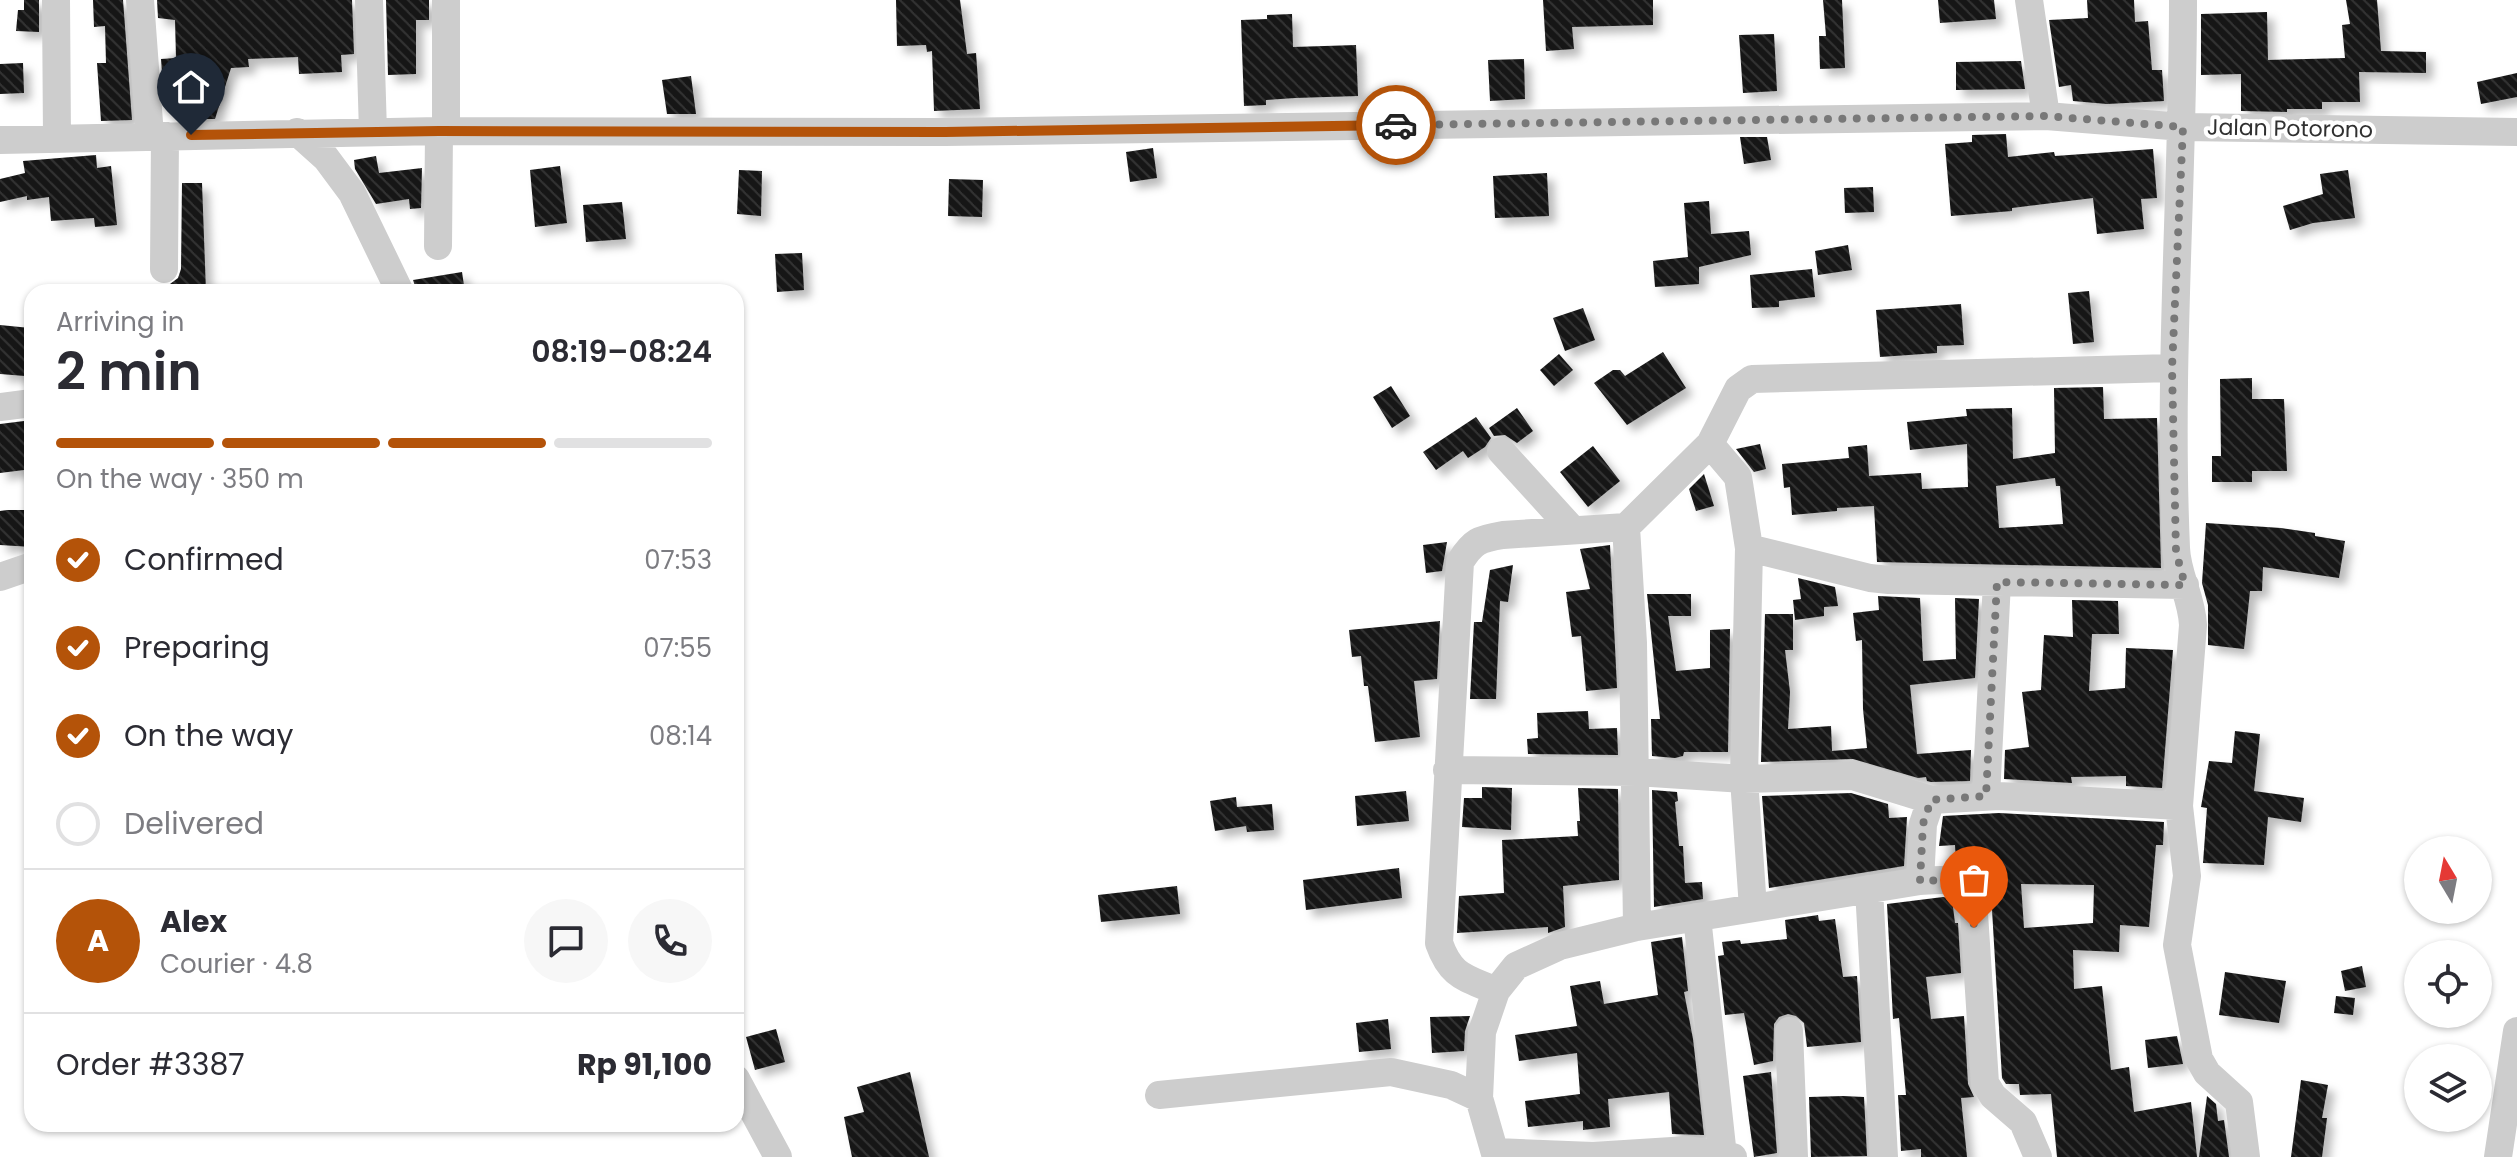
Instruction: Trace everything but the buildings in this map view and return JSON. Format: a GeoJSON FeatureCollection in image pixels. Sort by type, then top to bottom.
{"type":"FeatureCollection","features":[{"type":"Feature","properties":{"kind":"street"},"geometry":{"type":"LineString","coordinates":[[56,0],[57,139]]}},
{"type":"Feature","properties":{"kind":"street"},"geometry":{"type":"LineString","coordinates":[[140,0],[157,136],[164,269]]}},
{"type":"Feature","properties":{"kind":"street"},"geometry":{"type":"LineString","coordinates":[[369,0],[373,132]]}},
{"type":"Feature","properties":{"kind":"street"},"geometry":{"type":"LineString","coordinates":[[438,246],[446,0]]}},
{"type":"Feature","properties":{"kind":"street"},"geometry":{"type":"LineString","coordinates":[[2029,0],[2046,116]]}},
{"type":"Feature","properties":{"kind":"street"},"geometry":{"type":"LineString","coordinates":[[2183,0],[2183,127],[2172,368],[2176,552],[2193,625],[2179,806],[2187,876],[2177,945],[2199,1059],[2207,1073],[2239,1102],[2246,1157]]}},
{"type":"Feature","properties":{"kind":"street","name":"Jalan Potorono"},"geometry":{"type":"LineString","coordinates":[[0,140],[297,132],[945,132],[2046,116],[2183,127],[2517,132]]}},
{"type":"Feature","properties":{"kind":"street"},"geometry":{"type":"LineString","coordinates":[[297,132],[326,158],[352,193],[396,284]]}},
{"type":"Feature","properties":{"kind":"street"},"geometry":{"type":"LineString","coordinates":[[1496,991],[1458,974],[1448,966],[1439,943],[1460,562],[1470,545],[1484,538],[1626,527],[1710,444],[1738,389],[1752,379],[2172,368]]}},
{"type":"Feature","properties":{"kind":"street"},"geometry":{"type":"LineString","coordinates":[[0,407],[24,404]]}},
{"type":"Feature","properties":{"kind":"street"},"geometry":{"type":"LineString","coordinates":[[1710,444],[1738,477],[1749,548],[1744,779],[1753,908]]}},
{"type":"Feature","properties":{"kind":"street"},"geometry":{"type":"LineString","coordinates":[[1501,451],[1572,529]]}},
{"type":"Feature","properties":{"kind":"street"},"geometry":{"type":"LineString","coordinates":[[1626,527],[1636,772],[1637,927]]}},
{"type":"Feature","properties":{"kind":"street"},"geometry":{"type":"LineString","coordinates":[[1749,548],[1870,578],[2185,585]]}},
{"type":"Feature","properties":{"kind":"street"},"geometry":{"type":"LineString","coordinates":[[0,577],[24,569]]}},
{"type":"Feature","properties":{"kind":"street"},"geometry":{"type":"LineString","coordinates":[[1986,796],[1997,582]]}},
{"type":"Feature","properties":{"kind":"street"},"geometry":{"type":"LineString","coordinates":[[1447,770],[1636,772],[1744,779],[1861,777],[1931,800],[1986,796],[2179,806]]}},
{"type":"Feature","properties":{"kind":"street"},"geometry":{"type":"LineString","coordinates":[[1920,881],[1923,824],[1931,800]]}},
{"type":"Feature","properties":{"kind":"street"},"geometry":{"type":"LineString","coordinates":[[1697,917],[1728,1156],[1688,1150],[1593,1156],[1496,1155],[1479,1098],[1482,1032],[1496,991],[1516,966],[1560,946],[1637,927],[1697,917],[1869,889],[1920,881],[1953,880],[1962,883],[1973,898],[1985,1083],[1993,1096],[2023,1122],[2038,1157]]}},
{"type":"Feature","properties":{"kind":"street"},"geometry":{"type":"LineString","coordinates":[[1869,889],[1884,1157]]}},
{"type":"Feature","properties":{"kind":"street"},"geometry":{"type":"LineString","coordinates":[[1789,1031],[1794,1157]]}},
{"type":"Feature","properties":{"kind":"street"},"geometry":{"type":"LineString","coordinates":[[2498,1157],[2517,1031]]}},
{"type":"Feature","properties":{"kind":"street"},"geometry":{"type":"LineString","coordinates":[[1159,1095],[1391,1072],[1451,1085],[1479,1098]]}},
{"type":"Feature","properties":{"kind":"street"},"geometry":{"type":"LineString","coordinates":[[744,1094],[778,1157]]}},
{"type":"Feature","properties":{"kind":"way so far"},"geometry":{"type":"LineString","coordinates":[[1396,125],[2046,116],[2183,127],[2172,368],[2176,552],[2185,585],[1997,582],[1986,796],[1931,800],[1923,824],[1920,881],[1953,880],[1962,883],[1973,898],[1974,928]]}},
{"type":"Feature","properties":{"kind":"route"},"geometry":{"type":"LineString","coordinates":[[191,135],[439,131],[945,132],[1396,125]]}}]}
